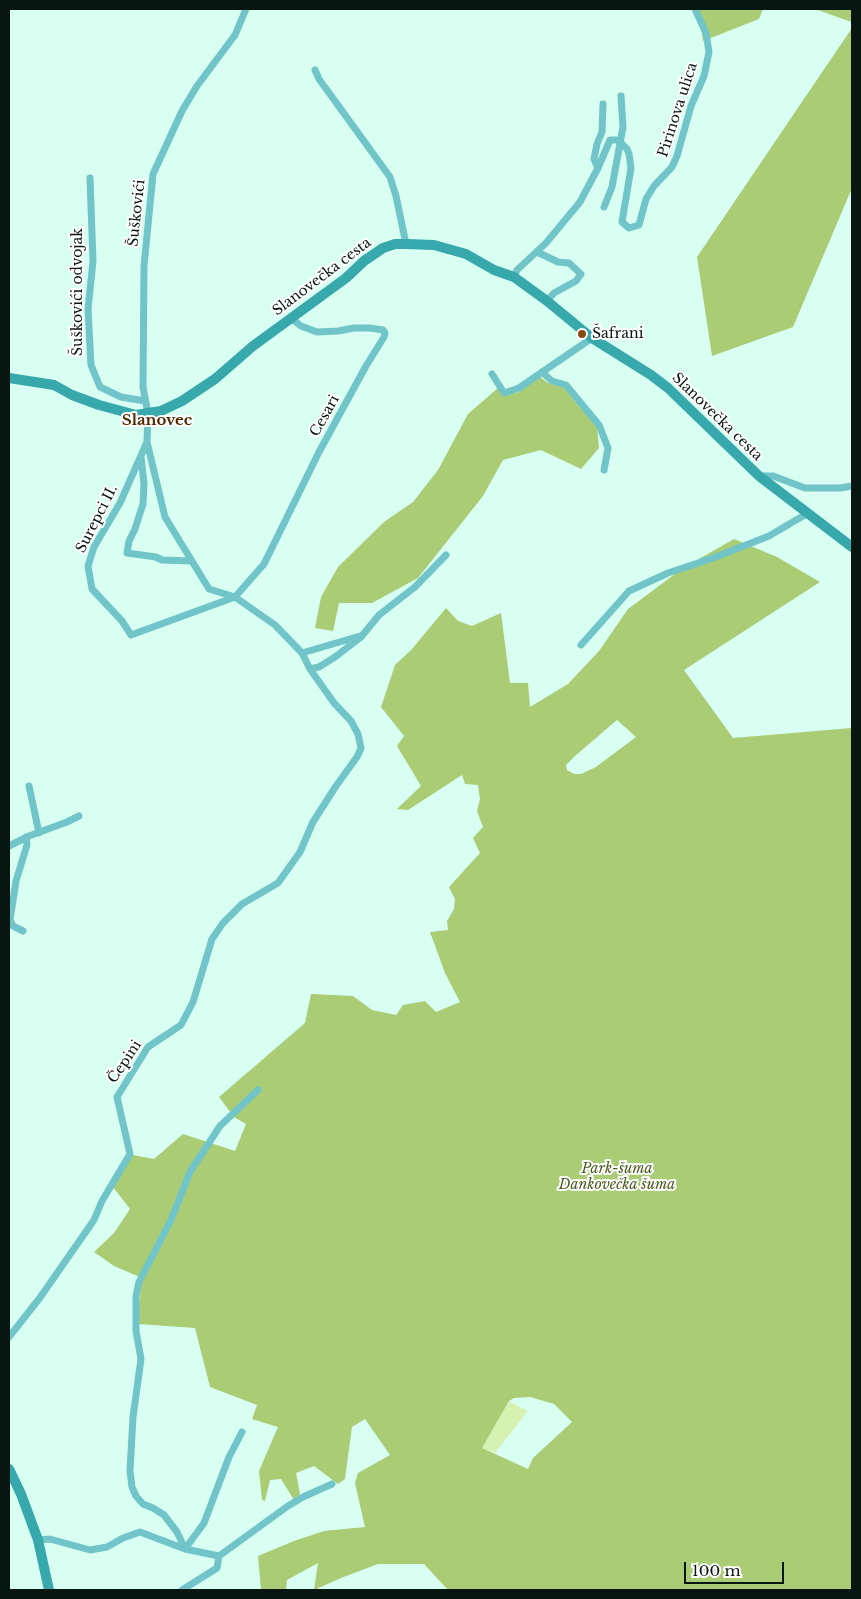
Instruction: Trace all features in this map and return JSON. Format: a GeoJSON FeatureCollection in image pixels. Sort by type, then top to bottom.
{"type":"FeatureCollection","features":[{"type":"Feature","properties":{"kind":"street","name":"Šuškovići"},"geometry":{"type":"LineString","coordinates":[[148,414],[143,387],[144,266],[153,174],[182,112],[197,86],[235,35],[246,9]]}},
{"type":"Feature","properties":{"kind":"street","name":"Pirinova ulica"},"geometry":{"type":"LineString","coordinates":[[621,143],[627,149],[631,168],[622,222],[629,228],[639,226],[646,199],[654,186],[672,167],[677,156],[691,106],[704,76],[709,52],[706,33],[695,9]]}},
{"type":"Feature","properties":{"kind":"street"},"geometry":{"type":"LineString","coordinates":[[315,70],[319,79],[390,177],[406,244]]}},
{"type":"Feature","properties":{"kind":"street"},"geometry":{"type":"LineString","coordinates":[[604,207],[612,187],[621,143],[623,128],[621,96]]}},
{"type":"Feature","properties":{"kind":"street"},"geometry":{"type":"LineString","coordinates":[[598,168],[594,159],[602,132],[602,104]]}},
{"type":"Feature","properties":{"kind":"street"},"geometry":{"type":"LineString","coordinates":[[514,277],[516,270],[524,261],[538,252],[580,202],[610,140],[618,140],[621,143]]}},
{"type":"Feature","properties":{"kind":"street","name":"Šuškovići odvojak"},"geometry":{"type":"LineString","coordinates":[[90,178],[93,261],[88,309],[91,365],[100,387],[122,397],[145,401]]}},
{"type":"Feature","properties":{"kind":"street","name":"Slanovečka cesta"},"geometry":{"type":"LineString","coordinates":[[9,378],[54,385],[72,395],[99,405],[136,415],[161,412],[182,401],[214,379],[291,318],[346,278],[364,261],[382,248],[395,244],[434,245],[466,254],[494,270],[514,277],[592,338],[651,375],[668,388],[759,476],[852,547]]}},
{"type":"Feature","properties":{"kind":"street"},"geometry":{"type":"LineString","coordinates":[[538,252],[558,262],[569,263],[581,274],[576,281],[559,289],[547,301]]}},
{"type":"Feature","properties":{"kind":"street","name":"Cesari"},"geometry":{"type":"LineString","coordinates":[[235,597],[264,564],[319,452],[385,333],[383,330],[370,328],[318,332],[301,326],[291,318]]}},
{"type":"Feature","properties":{"kind":"street"},"geometry":{"type":"LineString","coordinates":[[492,374],[504,393],[518,388],[592,338]]}},
{"type":"Feature","properties":{"kind":"street"},"geometry":{"type":"LineString","coordinates":[[542,372],[552,381],[566,385],[599,425],[608,448],[604,470]]}},
{"type":"Feature","properties":{"kind":"street"},"geometry":{"type":"LineString","coordinates":[[148,414],[147,442],[165,517],[191,561],[209,589],[235,597],[275,625],[302,653],[310,669],[320,667],[363,635],[379,615],[415,587],[446,556]]}},
{"type":"Feature","properties":{"kind":"street","name":"Surepci II."},"geometry":{"type":"LineString","coordinates":[[147,442],[120,503],[94,547],[88,566],[92,589],[118,616],[131,635],[235,597]]}},
{"type":"Feature","properties":{"kind":"street"},"geometry":{"type":"LineString","coordinates":[[141,457],[144,484],[143,504],[135,529],[128,541],[127,553],[156,557],[162,560],[191,561]]}},
{"type":"Feature","properties":{"kind":"street"},"geometry":{"type":"LineString","coordinates":[[759,476],[773,476],[805,488],[852,486]]}},
{"type":"Feature","properties":{"kind":"street"},"geometry":{"type":"LineString","coordinates":[[582,645],[629,591],[668,573],[769,536],[808,513]]}},
{"type":"Feature","properties":{"kind":"street"},"geometry":{"type":"LineString","coordinates":[[302,653],[363,635]]}},
{"type":"Feature","properties":{"kind":"street","name":"Čepini"},"geometry":{"type":"LineString","coordinates":[[9,1337],[39,1300],[94,1220],[102,1201],[130,1154],[117,1097],[148,1047],[181,1025],[193,1002],[212,939],[223,922],[242,904],[278,883],[300,852],[313,822],[357,757],[361,748],[358,734],[351,721],[334,703],[310,669]]}},
{"type":"Feature","properties":{"kind":"street"},"geometry":{"type":"LineString","coordinates":[[29,786],[39,833]]}},
{"type":"Feature","properties":{"kind":"street"},"geometry":{"type":"LineString","coordinates":[[9,846],[26,837],[79,816]]}},
{"type":"Feature","properties":{"kind":"street"},"geometry":{"type":"LineString","coordinates":[[23,931],[13,926],[10,920],[16,881],[27,845],[26,837]]}},
{"type":"Feature","properties":{"kind":"street"},"geometry":{"type":"LineString","coordinates":[[185,1549],[177,1532],[164,1516],[154,1508],[144,1504],[136,1496],[132,1487],[130,1471],[133,1417],[141,1359],[136,1331],[136,1296],[139,1282],[171,1220],[190,1172],[220,1126],[258,1090]]}},
{"type":"Feature","properties":{"kind":"street"},"geometry":{"type":"LineString","coordinates":[[185,1549],[204,1523],[228,1457],[242,1432]]}},
{"type":"Feature","properties":{"kind":"street"},"geometry":{"type":"LineString","coordinates":[[9,1469],[21,1494],[38,1540],[49,1590]]}},
{"type":"Feature","properties":{"kind":"street"},"geometry":{"type":"LineString","coordinates":[[182,1590],[217,1568],[219,1556],[288,1506],[302,1497],[332,1484]]}},
{"type":"Feature","properties":{"kind":"street"},"geometry":{"type":"LineString","coordinates":[[38,1540],[50,1539],[90,1550],[107,1547],[123,1538],[140,1532],[185,1549],[219,1556]]}},
{"type":"Feature","properties":{"kind":"green space"},"geometry":{"type":"Polygon","coordinates":[[[698,9],[763,9],[759,19],[703,41],[698,9]]]}},
{"type":"Feature","properties":{"kind":"green space"},"geometry":{"type":"Polygon","coordinates":[[[815,9],[852,9],[852,22],[843,19],[815,9]]]}},
{"type":"Feature","properties":{"kind":"green space"},"geometry":{"type":"Polygon","coordinates":[[[852,28],[852,188],[793,327],[712,356],[697,257],[852,28]]]}},
{"type":"Feature","properties":{"kind":"green space"},"geometry":{"type":"Polygon","coordinates":[[[540,377],[548,383],[564,388],[597,427],[599,448],[581,469],[541,450],[503,460],[483,496],[418,578],[372,603],[339,603],[333,631],[315,628],[321,597],[338,567],[384,522],[413,502],[438,470],[468,414],[499,387],[502,396],[519,392],[540,377]]]}},
{"type":"Feature","properties":{"kind":"green space","name":"Park-šuma Dankovečka šuma"},"geometry":{"type":"Polygon","coordinates":[[[734,539],[777,557],[820,582],[684,670],[733,738],[852,728],[852,1590],[448,1590],[424,1564],[378,1564],[314,1590],[318,1563],[287,1580],[286,1590],[261,1590],[258,1556],[324,1531],[365,1527],[355,1483],[358,1473],[390,1455],[365,1419],[352,1427],[345,1479],[338,1484],[314,1466],[296,1473],[300,1494],[294,1500],[281,1479],[270,1480],[265,1501],[262,1500],[259,1471],[278,1427],[252,1419],[257,1405],[210,1387],[195,1328],[138,1324],[142,1278],[114,1266],[94,1252],[114,1233],[130,1209],[113,1187],[133,1155],[154,1159],[183,1134],[235,1151],[246,1124],[234,1117],[219,1097],[305,1023],[311,994],[353,996],[372,1010],[396,1015],[403,1005],[425,1001],[436,1012],[460,1002],[445,973],[430,932],[448,930],[447,921],[454,909],[455,899],[449,887],[480,853],[473,838],[483,827],[477,811],[480,799],[478,785],[465,784],[462,775],[408,810],[397,809],[421,786],[397,746],[404,736],[381,707],[395,665],[412,649],[446,608],[458,621],[472,626],[501,613],[510,683],[528,683],[530,707],[568,684],[599,651],[628,609],[683,568],[734,539]],[[617,720],[566,765],[567,770],[574,774],[581,774],[596,767],[636,737],[617,720]],[[530,1397],[514,1398],[509,1401],[482,1448],[528,1469],[533,1458],[572,1422],[554,1404],[530,1397]]]}},
{"type":"Feature","properties":{"kind":"green space"},"geometry":{"type":"Polygon","coordinates":[[[509,1401],[528,1411],[495,1453],[482,1448],[509,1401]]]}},
{"type":"Feature","properties":{"kind":"place","name":"Šafrani"},"geometry":{"type":"Point","coordinates":[582,334]}},
{"type":"Feature","properties":{"kind":"district","name":"Slanovec"},"geometry":{"type":"Point","coordinates":[157,421]}}]}
